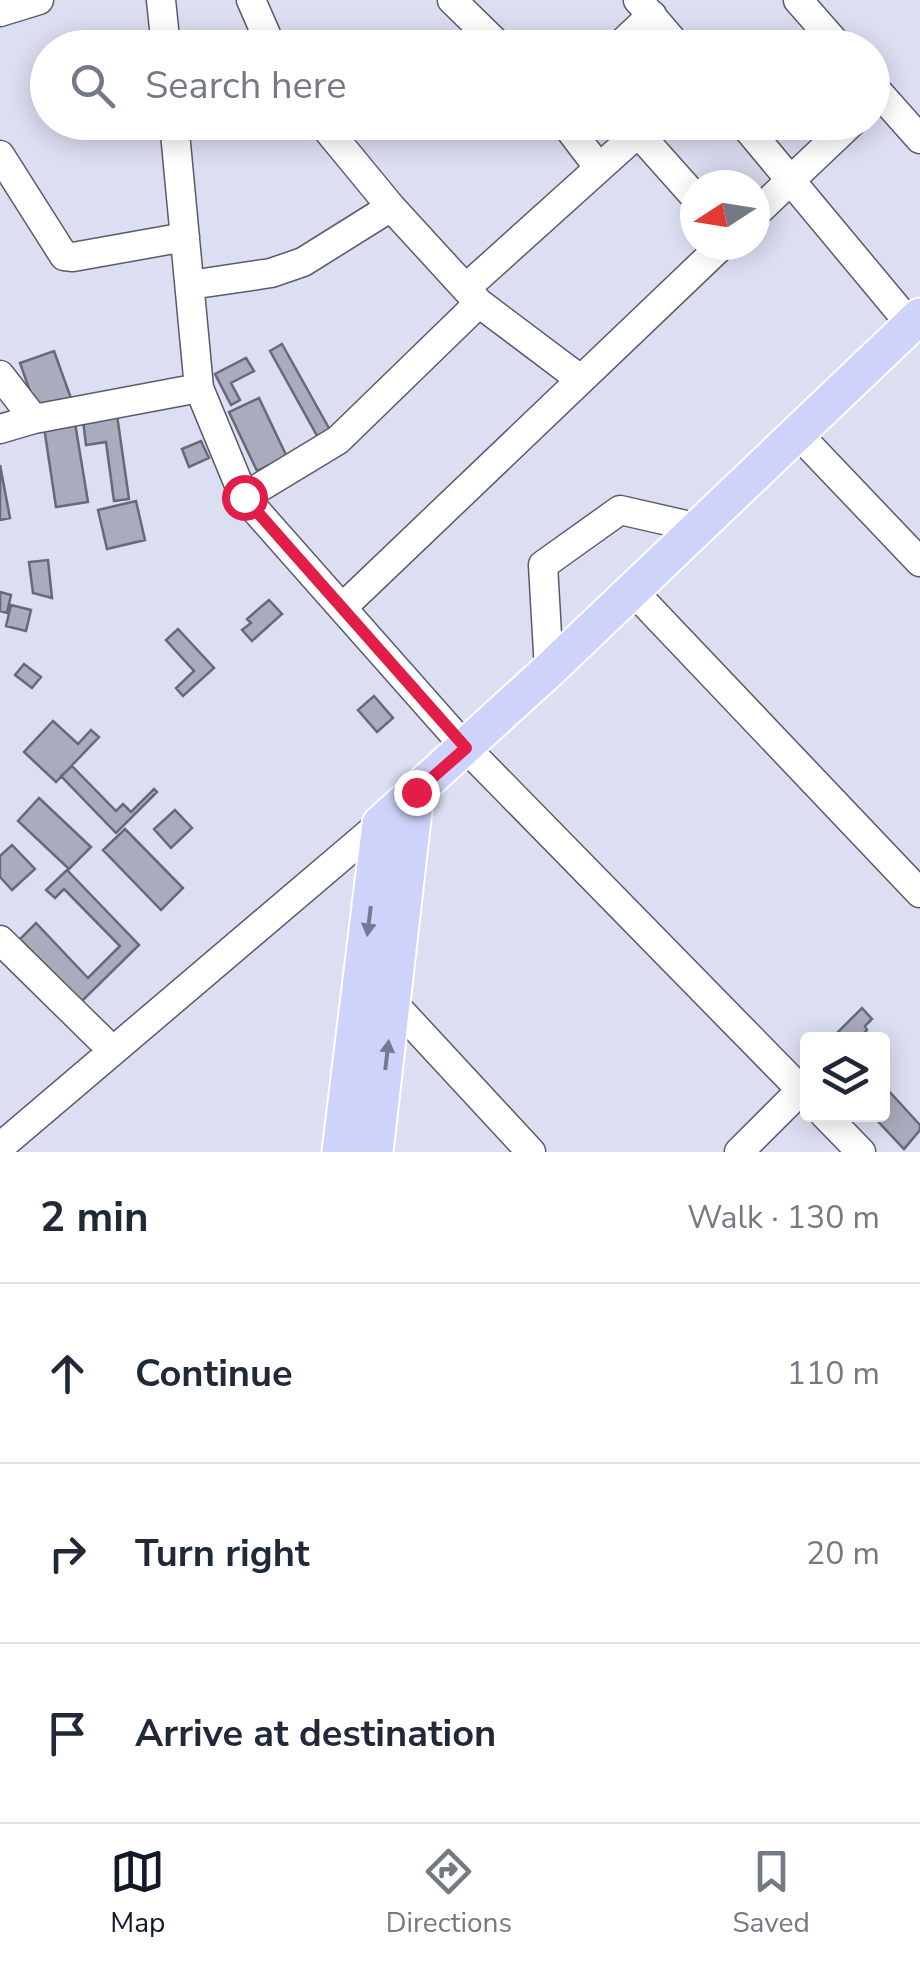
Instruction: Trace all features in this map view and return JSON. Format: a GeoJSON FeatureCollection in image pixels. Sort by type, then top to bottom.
{"type":"FeatureCollection","features":[{"type":"Feature","properties":{"kind":"main road"},"geometry":{"type":"LineString","coordinates":[[340,1152],[380,824],[549,670],[915,321]]}},
{"type":"Feature","properties":{"kind":"main road"},"geometry":{"type":"LineString","coordinates":[[376,1152],[416,792]]}},
{"type":"Feature","properties":{"kind":"street"},"geometry":{"type":"LineString","coordinates":[[0,12],[38,0]]}},
{"type":"Feature","properties":{"kind":"street"},"geometry":{"type":"LineString","coordinates":[[161,0],[164,30]]}},
{"type":"Feature","properties":{"kind":"street"},"geometry":{"type":"LineString","coordinates":[[251,0],[264,30]]}},
{"type":"Feature","properties":{"kind":"street"},"geometry":{"type":"LineString","coordinates":[[452,0],[483,30]]}},
{"type":"Feature","properties":{"kind":"street"},"geometry":{"type":"LineString","coordinates":[[798,0],[824,30]]}},
{"type":"Feature","properties":{"kind":"street"},"geometry":{"type":"LineString","coordinates":[[630,30],[645,8],[664,30]]}},
{"type":"Feature","properties":{"kind":"street"},"geometry":{"type":"LineString","coordinates":[[890,108],[920,139]]}},
{"type":"Feature","properties":{"kind":"street"},"geometry":{"type":"LineString","coordinates":[[176,140],[199,388],[244,497],[466,748],[800,1090]]}},
{"type":"Feature","properties":{"kind":"street"},"geometry":{"type":"LineString","coordinates":[[336,140],[391,208],[472,296],[580,379]]}},
{"type":"Feature","properties":{"kind":"street"},"geometry":{"type":"LineString","coordinates":[[578,140],[599,168]]}},
{"type":"Feature","properties":{"kind":"street"},"geometry":{"type":"LineString","coordinates":[[244,497],[338,440],[472,296],[630,140]]}},
{"type":"Feature","properties":{"kind":"street"},"geometry":{"type":"LineString","coordinates":[[644,140],[680,180]]}},
{"type":"Feature","properties":{"kind":"street"},"geometry":{"type":"LineString","coordinates":[[757,140],[915,321]]}},
{"type":"Feature","properties":{"kind":"street"},"geometry":{"type":"LineString","coordinates":[[770,199],[833,140]]}},
{"type":"Feature","properties":{"kind":"street"},"geometry":{"type":"LineString","coordinates":[[0,155],[64,256],[185,237]]}},
{"type":"Feature","properties":{"kind":"street"},"geometry":{"type":"LineString","coordinates":[[190,285],[271,274],[304,262],[391,208]]}},
{"type":"Feature","properties":{"kind":"street"},"geometry":{"type":"LineString","coordinates":[[343,607],[706,260]]}},
{"type":"Feature","properties":{"kind":"street"},"geometry":{"type":"LineString","coordinates":[[0,374],[34,419]]}},
{"type":"Feature","properties":{"kind":"street"},"geometry":{"type":"LineString","coordinates":[[0,429],[199,388]]}},
{"type":"Feature","properties":{"kind":"street"},"geometry":{"type":"LineString","coordinates":[[797,433],[920,562]]}},
{"type":"Feature","properties":{"kind":"street"},"geometry":{"type":"LineString","coordinates":[[549,670],[543,566],[620,510],[699,528]]}},
{"type":"Feature","properties":{"kind":"street"},"geometry":{"type":"LineString","coordinates":[[633,591],[920,893]]}},
{"type":"Feature","properties":{"kind":"street"},"geometry":{"type":"LineString","coordinates":[[0,1147],[380,824]]}},
{"type":"Feature","properties":{"kind":"street"},"geometry":{"type":"LineString","coordinates":[[0,940],[114,1051]]}},
{"type":"Feature","properties":{"kind":"street"},"geometry":{"type":"LineString","coordinates":[[392,1003],[530,1152]]}},
{"type":"Feature","properties":{"kind":"street"},"geometry":{"type":"LineString","coordinates":[[739,1152],[800,1098]]}},
{"type":"Feature","properties":{"kind":"street"},"geometry":{"type":"LineString","coordinates":[[832,1122],[861,1152]]}},
{"type":"Feature","properties":{"kind":"building"},"geometry":{"type":"Polygon","coordinates":[[[282,344],[330,430],[320,441],[270,351],[282,344]]]}},
{"type":"Feature","properties":{"kind":"building"},"geometry":{"type":"Polygon","coordinates":[[[54,351],[72,401],[38,414],[20,363],[54,351]]]}},
{"type":"Feature","properties":{"kind":"building"},"geometry":{"type":"Polygon","coordinates":[[[246,358],[254,371],[231,383],[240,400],[231,405],[215,374],[246,358]]]}},
{"type":"Feature","properties":{"kind":"building"},"geometry":{"type":"Polygon","coordinates":[[[259,398],[287,457],[257,471],[229,412],[259,398]]]}},
{"type":"Feature","properties":{"kind":"building"},"geometry":{"type":"Polygon","coordinates":[[[117,415],[129,499],[114,501],[106,442],[86,445],[83,420],[117,415]]]}},
{"type":"Feature","properties":{"kind":"building"},"geometry":{"type":"Polygon","coordinates":[[[75,423],[88,502],[56,507],[44,427],[75,423]]]}},
{"type":"Feature","properties":{"kind":"building"},"geometry":{"type":"Polygon","coordinates":[[[201,441],[209,458],[189,467],[182,449],[201,441]]]}},
{"type":"Feature","properties":{"kind":"building"},"geometry":{"type":"Polygon","coordinates":[[[0,465],[10,518],[0,520],[0,465]]]}},
{"type":"Feature","properties":{"kind":"building"},"geometry":{"type":"Polygon","coordinates":[[[136,501],[145,540],[107,549],[98,510],[136,501]]]}},
{"type":"Feature","properties":{"kind":"building"},"geometry":{"type":"Polygon","coordinates":[[[48,560],[52,598],[33,593],[29,562],[48,560]]]}},
{"type":"Feature","properties":{"kind":"building"},"geometry":{"type":"Polygon","coordinates":[[[0,592],[11,595],[7,613],[0,611],[0,592]]]}},
{"type":"Feature","properties":{"kind":"building"},"geometry":{"type":"Polygon","coordinates":[[[269,600],[282,614],[252,641],[242,630],[251,623],[247,619],[269,600]]]}},
{"type":"Feature","properties":{"kind":"building"},"geometry":{"type":"Polygon","coordinates":[[[11,605],[31,610],[26,631],[6,626],[11,605]]]}},
{"type":"Feature","properties":{"kind":"building"},"geometry":{"type":"Polygon","coordinates":[[[178,629],[214,668],[183,696],[176,688],[194,671],[166,640],[178,629]]]}},
{"type":"Feature","properties":{"kind":"building"},"geometry":{"type":"Polygon","coordinates":[[[24,664],[41,677],[32,688],[15,675],[24,664]]]}},
{"type":"Feature","properties":{"kind":"building"},"geometry":{"type":"Polygon","coordinates":[[[374,696],[393,718],[377,732],[358,710],[374,696]]]}},
{"type":"Feature","properties":{"kind":"building"},"geometry":{"type":"Polygon","coordinates":[[[53,721],[78,744],[91,730],[99,737],[56,782],[24,752],[53,721]]]}},
{"type":"Feature","properties":{"kind":"building"},"geometry":{"type":"Polygon","coordinates":[[[72,766],[116,811],[123,804],[131,812],[154,789],[157,792],[116,833],[61,776],[72,766]]]}},
{"type":"Feature","properties":{"kind":"building"},"geometry":{"type":"Polygon","coordinates":[[[39,798],[91,847],[69,869],[18,821],[39,798]]]}},
{"type":"Feature","properties":{"kind":"building"},"geometry":{"type":"Polygon","coordinates":[[[175,810],[192,828],[171,848],[154,829],[175,810]]]}},
{"type":"Feature","properties":{"kind":"building"},"geometry":{"type":"Polygon","coordinates":[[[125,829],[183,888],[161,910],[103,850],[125,829]]]}},
{"type":"Feature","properties":{"kind":"building"},"geometry":{"type":"Polygon","coordinates":[[[12,845],[35,869],[12,890],[0,877],[0,856],[12,845]]]}},
{"type":"Feature","properties":{"kind":"building"},"geometry":{"type":"Polygon","coordinates":[[[67,870],[139,945],[81,1002],[20,939],[36,923],[88,978],[120,946],[64,889],[55,898],[46,890],[67,870]]]}},
{"type":"Feature","properties":{"kind":"building"},"geometry":{"type":"Polygon","coordinates":[[[862,1008],[872,1019],[865,1032],[838,1032],[862,1008]]]}},
{"type":"Feature","properties":{"kind":"building"},"geometry":{"type":"Polygon","coordinates":[[[890,1092],[920,1125],[904,1149],[879,1122],[890,1122],[890,1092]]]}},
{"type":"Feature","properties":{"kind":"route"},"geometry":{"type":"LineString","coordinates":[[244,497],[466,748],[416,792]]}}]}
